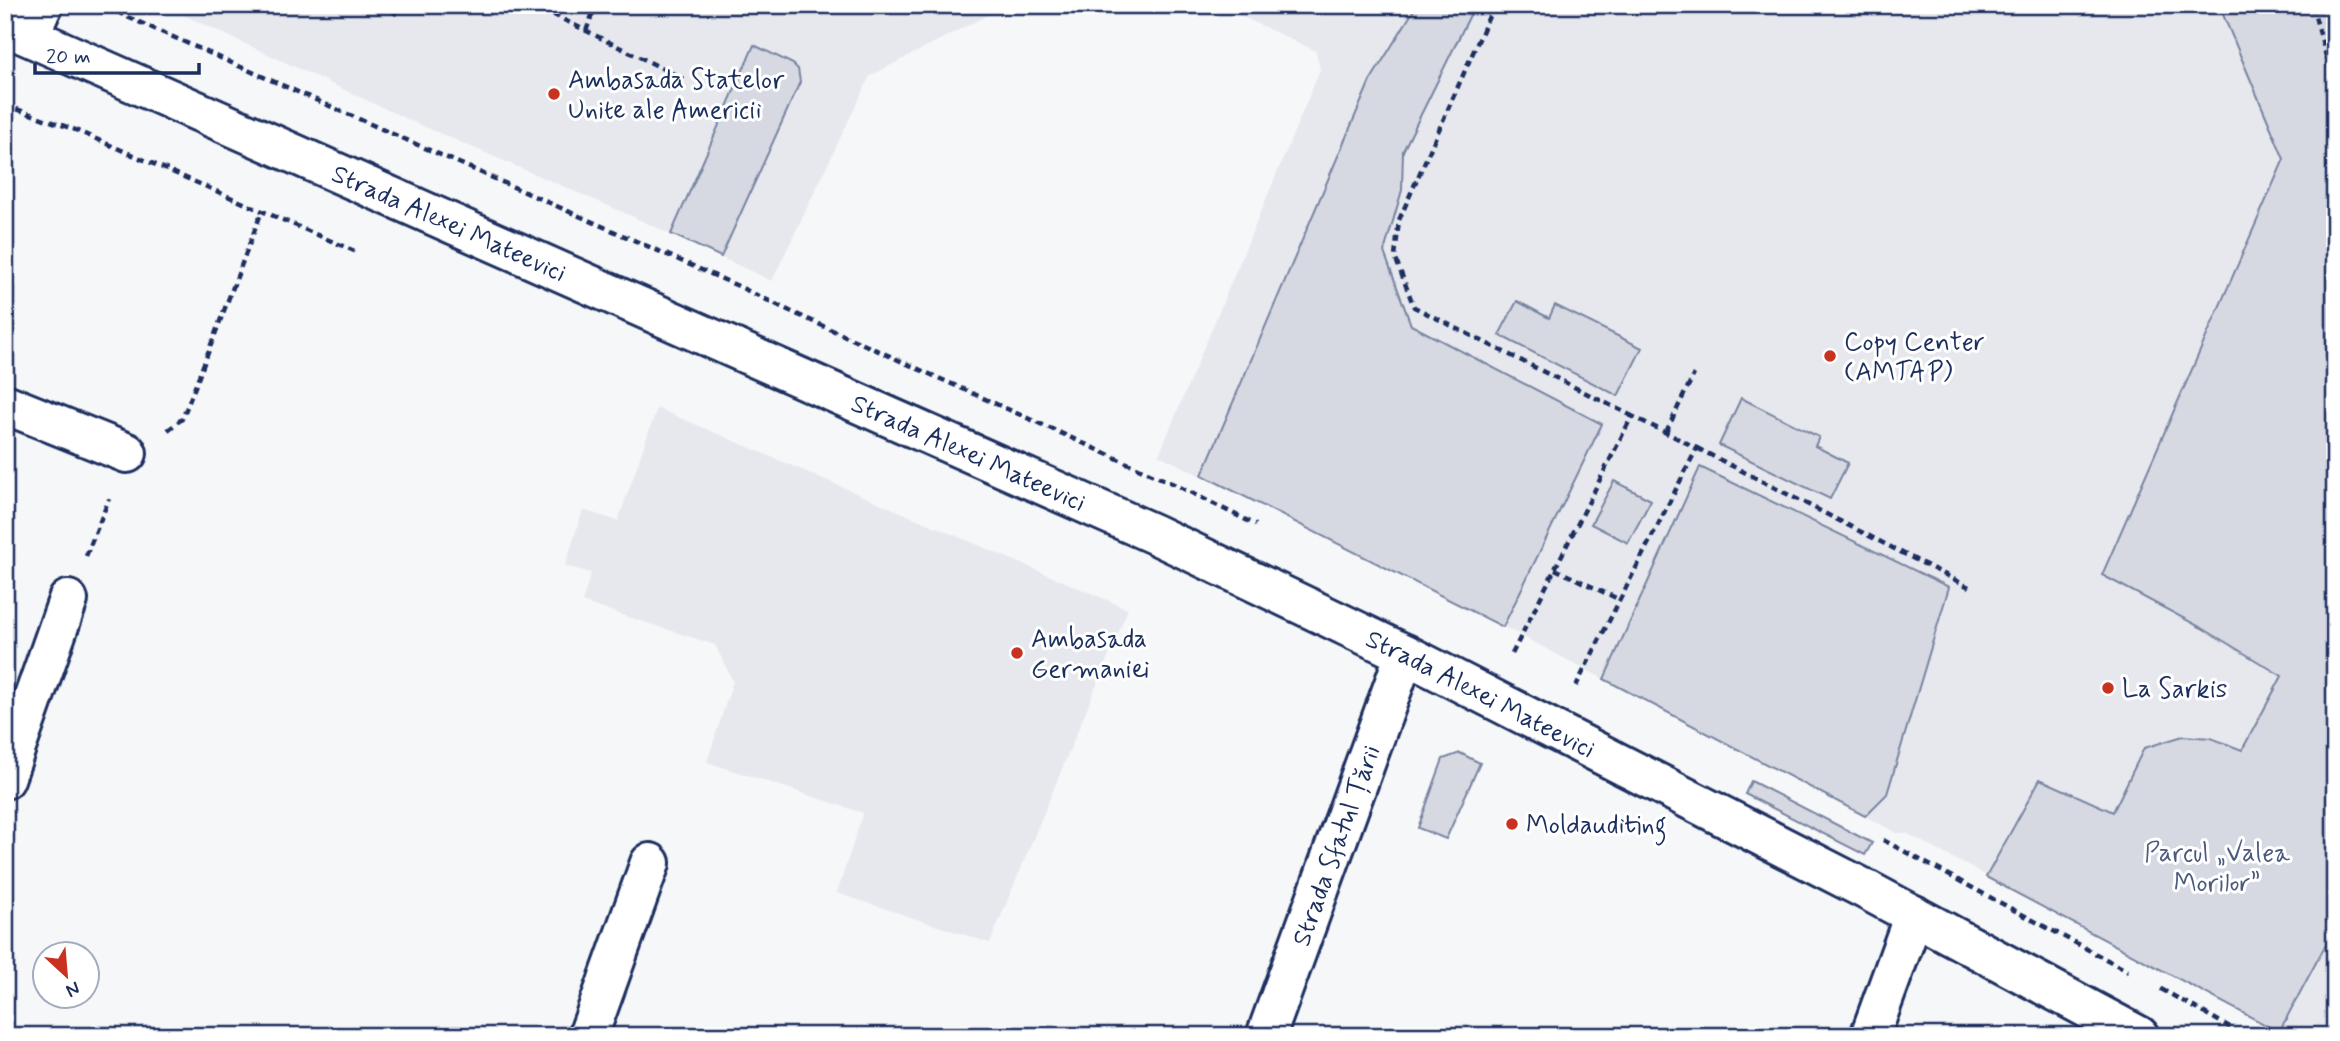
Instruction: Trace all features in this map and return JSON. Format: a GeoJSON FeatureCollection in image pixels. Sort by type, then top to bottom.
{"type":"FeatureCollection","features":[{"type":"Feature","properties":{"kind":"main road","name":"Strada Alexei Mateevici"},"geometry":{"type":"LineString","coordinates":[[26,23],[1154,534],[1405,654],[1914,915],[2139,1036]]}},
{"type":"Feature","properties":{"kind":"main road"},"geometry":{"type":"LineString","coordinates":[[5,404],[127,453]]}},
{"type":"Feature","properties":{"kind":"main road"},"geometry":{"type":"LineString","coordinates":[[5,779],[68,600]]}},
{"type":"Feature","properties":{"kind":"main road","name":"Strada Sfatul Țării"},"geometry":{"type":"LineString","coordinates":[[1266,1036],[1405,654]]}},
{"type":"Feature","properties":{"kind":"main road"},"geometry":{"type":"LineString","coordinates":[[587,1036],[650,863]]}},
{"type":"Feature","properties":{"kind":"main road"},"geometry":{"type":"LineString","coordinates":[[1870,1036],[1914,915]]}},
{"type":"Feature","properties":{"kind":"path"},"geometry":{"type":"LineString","coordinates":[[394,15],[399,5]]}},
{"type":"Feature","properties":{"kind":"path"},"geometry":{"type":"LineString","coordinates":[[545,5],[554,15],[684,79]]}},
{"type":"Feature","properties":{"kind":"path"},"geometry":{"type":"LineString","coordinates":[[586,31],[596,5]]}},
{"type":"Feature","properties":{"kind":"path"},"geometry":{"type":"LineString","coordinates":[[1494,5],[1399,220],[1395,257],[1415,307],[1969,587]]}},
{"type":"Feature","properties":{"kind":"path"},"geometry":{"type":"LineString","coordinates":[[2312,5],[2335,89]]}},
{"type":"Feature","properties":{"kind":"path"},"geometry":{"type":"LineString","coordinates":[[5,105],[73,130],[359,253]]}},
{"type":"Feature","properties":{"kind":"path"},"geometry":{"type":"LineString","coordinates":[[68,600],[127,453],[160,437],[182,418],[262,211]]}},
{"type":"Feature","properties":{"kind":"path"},"geometry":{"type":"LineString","coordinates":[[1666,432],[1695,374]]}},
{"type":"Feature","properties":{"kind":"path"},"geometry":{"type":"LineString","coordinates":[[1512,654],[1632,416]]}},
{"type":"Feature","properties":{"kind":"path"},"geometry":{"type":"LineString","coordinates":[[1576,686],[1697,448]]}},
{"type":"Feature","properties":{"kind":"path"},"geometry":{"type":"LineString","coordinates":[[1555,569],[1620,600]]}},
{"type":"Feature","properties":{"kind":"shaded area"},"geometry":{"type":"Polygon","coordinates":[[[162,5],[1007,5],[870,76],[772,281],[627,214],[409,120],[162,5]]]}},
{"type":"Feature","properties":{"kind":"shaded area"},"geometry":{"type":"Polygon","coordinates":[[[1217,5],[2219,5],[2284,159],[2102,575],[2202,628],[2283,676],[2242,751],[2211,738],[2184,736],[2143,748],[2113,812],[2020,894],[1906,833],[1897,833],[1520,635],[1159,455],[1320,70],[1316,51],[1217,5]]]}},
{"type":"Feature","properties":{"kind":"shaded area"},"geometry":{"type":"Polygon","coordinates":[[[657,408],[1128,609],[990,943],[837,893],[863,813],[707,762],[733,681],[715,645],[582,602],[591,573],[565,566],[583,510],[618,521],[657,408]]]}},
{"type":"Feature","properties":{"kind":"shaded area"},"geometry":{"type":"Polygon","coordinates":[[[2335,927],[2335,1036],[2285,1036],[2279,1032],[2335,927]]]}},
{"type":"Feature","properties":{"kind":"green space"},"geometry":{"type":"Polygon","coordinates":[[[1417,5],[1475,5],[1403,151],[1402,190],[1384,252],[1411,325],[1602,424],[1503,627],[1202,475],[1370,81],[1417,5]]]}},
{"type":"Feature","properties":{"kind":"green space","name":"Parcul „Valea Morilor”"},"geometry":{"type":"Polygon","coordinates":[[[2219,5],[2335,5],[2335,927],[2279,1032],[1986,877],[2040,779],[2113,812],[2144,748],[2183,736],[2211,738],[2242,750],[2282,676],[2202,628],[2102,575],[2284,159],[2219,5]]]}},
{"type":"Feature","properties":{"kind":"green space"},"geometry":{"type":"Polygon","coordinates":[[[754,45],[793,64],[798,69],[800,82],[721,257],[671,234],[754,45]]]}},
{"type":"Feature","properties":{"kind":"green space"},"geometry":{"type":"Polygon","coordinates":[[[1517,301],[1549,318],[1555,305],[1642,348],[1618,396],[1499,335],[1517,301]]]}},
{"type":"Feature","properties":{"kind":"green space"},"geometry":{"type":"Polygon","coordinates":[[[1741,398],[1819,437],[1815,446],[1848,463],[1830,499],[1719,445],[1741,398]]]}},
{"type":"Feature","properties":{"kind":"green space"},"geometry":{"type":"Polygon","coordinates":[[[1700,467],[1949,587],[1887,794],[1865,816],[1604,679],[1700,467]]]}},
{"type":"Feature","properties":{"kind":"green space"},"geometry":{"type":"Polygon","coordinates":[[[1614,481],[1651,500],[1628,543],[1591,524],[1614,481]]]}},
{"type":"Feature","properties":{"kind":"green space"},"geometry":{"type":"Polygon","coordinates":[[[1460,753],[1480,763],[1446,839],[1418,828],[1443,759],[1460,753]]]}},
{"type":"Feature","properties":{"kind":"green space"},"geometry":{"type":"Polygon","coordinates":[[[1751,781],[1872,843],[1865,855],[1745,794],[1751,781]]]}},
{"type":"Feature","properties":{"kind":"place","name":"Ambasada Statelor Unite ale Americii"},"geometry":{"type":"Point","coordinates":[554,94]}},
{"type":"Feature","properties":{"kind":"place","name":"Copy Center (AMTAP)"},"geometry":{"type":"Point","coordinates":[1830,356]}},
{"type":"Feature","properties":{"kind":"place","name":"Ambasada Germaniei"},"geometry":{"type":"Point","coordinates":[1017,653]}},
{"type":"Feature","properties":{"kind":"place","name":"La Sarkis"},"geometry":{"type":"Point","coordinates":[2108,688]}},
{"type":"Feature","properties":{"kind":"place","name":"Moldauditing"},"geometry":{"type":"Point","coordinates":[1512,824]}}]}
